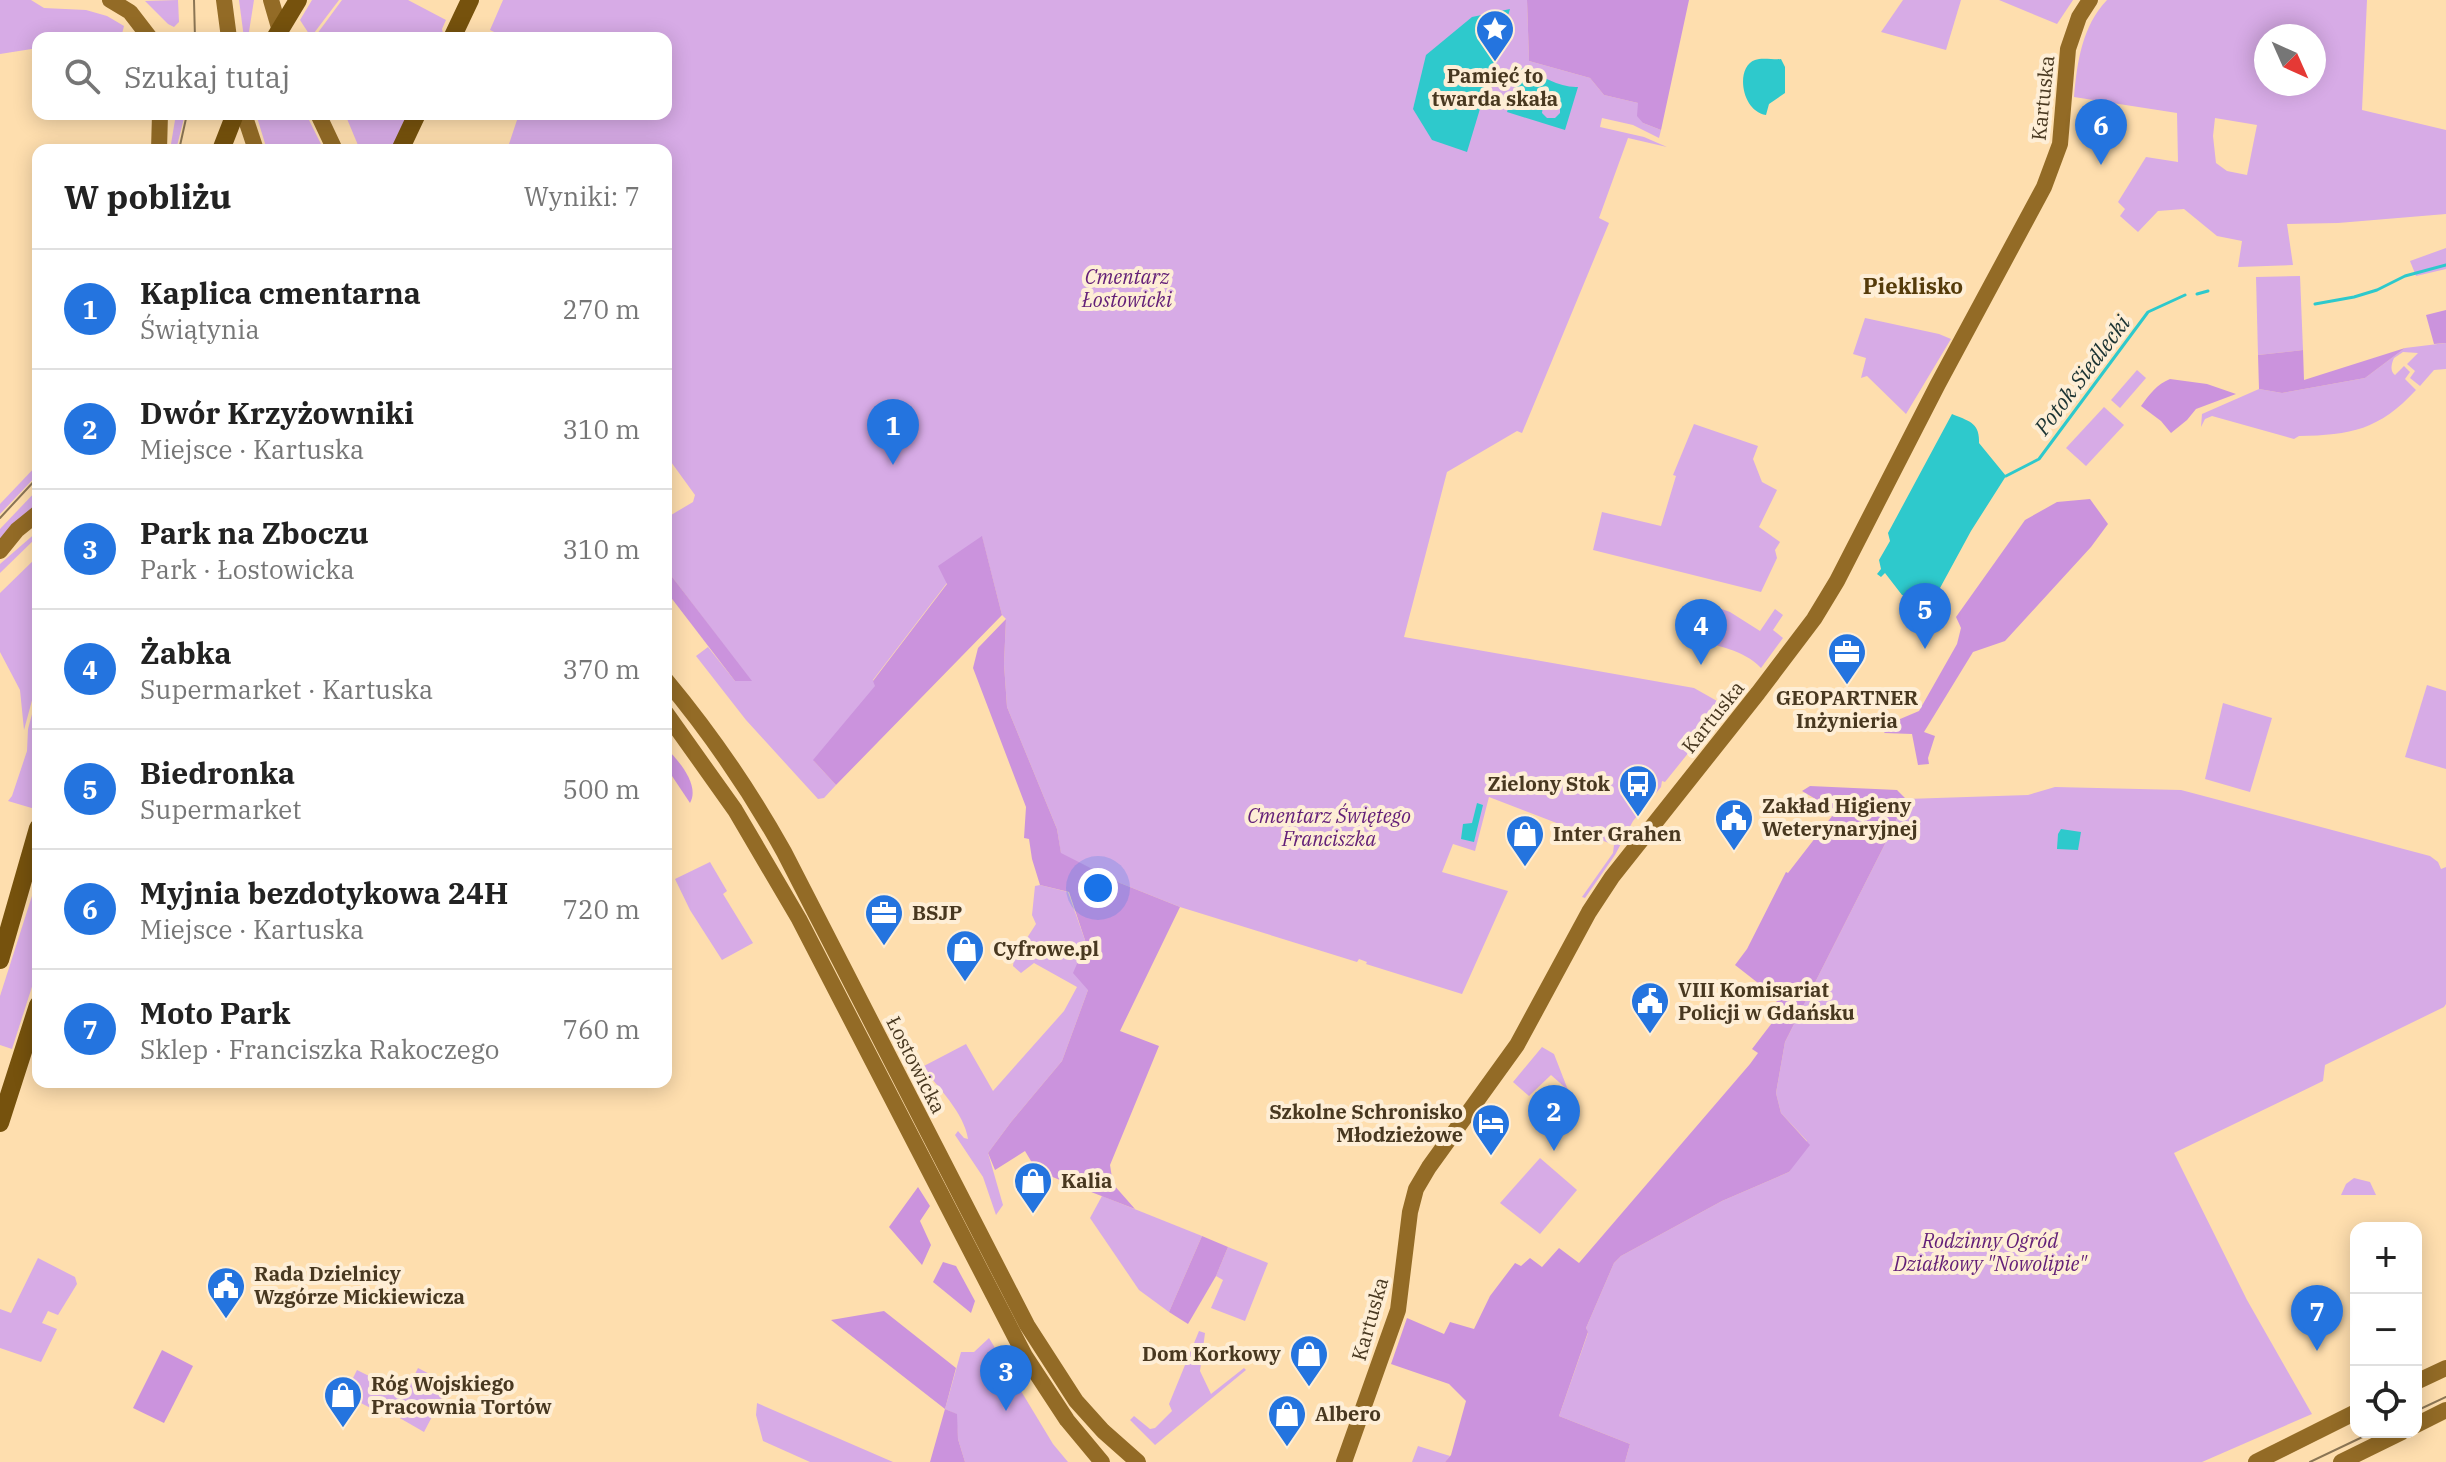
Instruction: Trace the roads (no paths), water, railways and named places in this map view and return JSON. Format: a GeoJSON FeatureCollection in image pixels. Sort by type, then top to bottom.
{"type":"FeatureCollection","features":[{"type":"Feature","properties":{"kind":"main road"},"geometry":{"type":"LineString","coordinates":[[110,0],[130,12],[145,32]]}},
{"type":"Feature","properties":{"kind":"main road"},"geometry":{"type":"LineString","coordinates":[[224,0],[228,32]]}},
{"type":"Feature","properties":{"kind":"main road"},"geometry":{"type":"LineString","coordinates":[[271,0],[278,32]]}},
{"type":"Feature","properties":{"kind":"main road"},"geometry":{"type":"LineString","coordinates":[[281,32],[298,0]]}},
{"type":"Feature","properties":{"kind":"main road"},"geometry":{"type":"LineString","coordinates":[[455,32],[470,0]]}},
{"type":"Feature","properties":{"kind":"main road","name":"Kartuska"},"geometry":{"type":"LineString","coordinates":[[1348,1457],[1398,1310],[1410,1212],[1416,1189],[1517,1045],[1589,912],[1612,877],[1758,693],[1814,619],[1842,574],[1938,384],[2044,187],[2060,144],[2068,49],[2079,17],[2090,0]]}},
{"type":"Feature","properties":{"kind":"main road"},"geometry":{"type":"LineString","coordinates":[[159,144],[160,120]]}},
{"type":"Feature","properties":{"kind":"main road"},"geometry":{"type":"LineString","coordinates":[[223,144],[233,120]]}},
{"type":"Feature","properties":{"kind":"main road"},"geometry":{"type":"LineString","coordinates":[[246,120],[254,144]]}},
{"type":"Feature","properties":{"kind":"main road"},"geometry":{"type":"LineString","coordinates":[[321,120],[332,144]]}},
{"type":"Feature","properties":{"kind":"main road"},"geometry":{"type":"LineString","coordinates":[[403,144],[414,120]]}},
{"type":"Feature","properties":{"kind":"main road"},"geometry":{"type":"LineString","coordinates":[[0,553],[17,530],[32,518]]}},
{"type":"Feature","properties":{"kind":"main road"},"geometry":{"type":"LineString","coordinates":[[0,553],[32,530]]}},
{"type":"Feature","properties":{"kind":"main road","name":"Łostowicka"},"geometry":{"type":"LineString","coordinates":[[672,687],[757,804],[810,901],[1027,1325],[1076,1401],[1103,1431],[1138,1462]]}},
{"type":"Feature","properties":{"kind":"main road","name":"Łostowicka"},"geometry":{"type":"LineString","coordinates":[[672,721],[735,810],[799,919],[1025,1356],[1067,1420],[1102,1462]]}},
{"type":"Feature","properties":{"kind":"main road"},"geometry":{"type":"LineString","coordinates":[[0,960],[32,849]]}},
{"type":"Feature","properties":{"kind":"main road"},"geometry":{"type":"LineString","coordinates":[[0,1123],[32,1024]]}},
{"type":"Feature","properties":{"kind":"main road"},"geometry":{"type":"LineString","coordinates":[[2422,1379],[2446,1368]]}},
{"type":"Feature","properties":{"kind":"main road"},"geometry":{"type":"LineString","coordinates":[[2422,1422],[2446,1410]]}},
{"type":"Feature","properties":{"kind":"main road"},"geometry":{"type":"LineString","coordinates":[[2256,1462],[2350,1415]]}},
{"type":"Feature","properties":{"kind":"main road"},"geometry":{"type":"LineString","coordinates":[[2341,1462],[2390,1438]]}},
{"type":"Feature","properties":{"kind":"water"},"geometry":{"type":"Polygon","coordinates":[[[1510,9],[1467,152],[1432,140],[1413,109],[1426,55],[1472,17],[1510,9]]]}},
{"type":"Feature","properties":{"kind":"water"},"geometry":{"type":"Polygon","coordinates":[[[1781,59],[1785,67],[1785,93],[1769,104],[1766,115],[1758,112],[1746,98],[1745,71],[1755,60],[1781,59]]]}},
{"type":"Feature","properties":{"kind":"water"},"geometry":{"type":"Polygon","coordinates":[[[1521,68],[1556,83],[1578,87],[1565,130],[1507,112],[1521,68]],[[1548,100],[1543,105],[1542,113],[1547,118],[1555,118],[1560,113],[1560,106],[1555,100],[1548,100]]]}},
{"type":"Feature","properties":{"kind":"water"},"geometry":{"type":"Polygon","coordinates":[[[1952,414],[1975,426],[1979,443],[2006,476],[1940,588],[1924,601],[1902,595],[1885,573],[1881,577],[1877,574],[1881,569],[1879,560],[1890,541],[1888,533],[1952,414]]]}},
{"type":"Feature","properties":{"kind":"water"},"geometry":{"type":"Polygon","coordinates":[[[1477,803],[1483,805],[1474,842],[1461,839],[1463,824],[1472,823],[1477,803]]]}},
{"type":"Feature","properties":{"kind":"water"},"geometry":{"type":"Polygon","coordinates":[[[2061,829],[2081,832],[2078,850],[2057,849],[2061,829]]]}},
{"type":"Feature","properties":{"kind":"waterway"},"geometry":{"type":"LineString","coordinates":[[1485,94],[1490,96]]}},
{"type":"Feature","properties":{"kind":"waterway"},"geometry":{"type":"LineString","coordinates":[[1493,97],[1510,102]]}},
{"type":"Feature","properties":{"kind":"waterway","name":"Potok Siedlecki"},"geometry":{"type":"LineString","coordinates":[[2315,304],[2354,297],[2405,276],[2446,265]]}},
{"type":"Feature","properties":{"kind":"waterway","name":"Potok Siedlecki"},"geometry":{"type":"LineString","coordinates":[[2197,294],[2208,291]]}},
{"type":"Feature","properties":{"kind":"waterway","name":"Potok Siedlecki"},"geometry":{"type":"LineString","coordinates":[[2006,476],[2039,459],[2148,312],[2185,295]]}},
{"type":"Feature","properties":{"kind":"tram line"},"geometry":{"type":"LineString","coordinates":[[194,0],[195,32]]}},
{"type":"Feature","properties":{"kind":"tram line"},"geometry":{"type":"LineString","coordinates":[[180,144],[186,120]]}},
{"type":"Feature","properties":{"kind":"tram line"},"geometry":{"type":"LineString","coordinates":[[0,518],[32,483]]}},
{"type":"Feature","properties":{"kind":"tram line"},"geometry":{"type":"LineString","coordinates":[[2422,1408],[2446,1397]]}},
{"type":"Feature","properties":{"kind":"tram line"},"geometry":{"type":"LineString","coordinates":[[2310,1462],[2360,1438]]}},
{"type":"Feature","properties":{"kind":"place","name":"Pamięć to twarda skała"},"geometry":{"type":"Point","coordinates":[1495,63]}},
{"type":"Feature","properties":{"kind":"place","name":"Myjnia bezdotykowa 24H"},"geometry":{"type":"Point","coordinates":[2101,165]}},
{"type":"Feature","properties":{"kind":"place","name":"Kaplica cmentarna"},"geometry":{"type":"Point","coordinates":[893,465]}},
{"type":"Feature","properties":{"kind":"place","name":"Biedronka"},"geometry":{"type":"Point","coordinates":[1925,649]}},
{"type":"Feature","properties":{"kind":"place","name":"Żabka"},"geometry":{"type":"Point","coordinates":[1701,665]}},
{"type":"Feature","properties":{"kind":"place","name":"GEOPARTNER Inżynieria"},"geometry":{"type":"Point","coordinates":[1847,686]}},
{"type":"Feature","properties":{"kind":"place","name":"Zielony Stok"},"geometry":{"type":"Point","coordinates":[1638,818]}},
{"type":"Feature","properties":{"kind":"place","name":"Zakład Higieny Weterynaryjnej"},"geometry":{"type":"Point","coordinates":[1734,852]}},
{"type":"Feature","properties":{"kind":"place","name":"Inter Grahen"},"geometry":{"type":"Point","coordinates":[1525,868]}},
{"type":"Feature","properties":{"kind":"place","name":"BSJP"},"geometry":{"type":"Point","coordinates":[884,947]}},
{"type":"Feature","properties":{"kind":"place","name":"Cyfrowe.pl"},"geometry":{"type":"Point","coordinates":[965,983]}},
{"type":"Feature","properties":{"kind":"place","name":"VIII Komisariat Policji w Gdańsku"},"geometry":{"type":"Point","coordinates":[1650,1035]}},
{"type":"Feature","properties":{"kind":"place","name":"Dwór Krzyżowniki"},"geometry":{"type":"Point","coordinates":[1554,1151]}},
{"type":"Feature","properties":{"kind":"place","name":"Szkolne Schronisko Młodzieżowe"},"geometry":{"type":"Point","coordinates":[1491,1157]}},
{"type":"Feature","properties":{"kind":"place","name":"Kalia"},"geometry":{"type":"Point","coordinates":[1033,1215]}},
{"type":"Feature","properties":{"kind":"place","name":"Rada Dzielnicy Wzgórze Mickiewicza"},"geometry":{"type":"Point","coordinates":[226,1320]}},
{"type":"Feature","properties":{"kind":"place","name":"Moto Park"},"geometry":{"type":"Point","coordinates":[2317,1351]}},
{"type":"Feature","properties":{"kind":"place","name":"Dom Korkowy"},"geometry":{"type":"Point","coordinates":[1309,1388]}},
{"type":"Feature","properties":{"kind":"place","name":"Park na Zboczu"},"geometry":{"type":"Point","coordinates":[1006,1411]}},
{"type":"Feature","properties":{"kind":"place","name":"Róg Wojskiego Pracownia Tortów"},"geometry":{"type":"Point","coordinates":[343,1429]}},
{"type":"Feature","properties":{"kind":"place","name":"Albero"},"geometry":{"type":"Point","coordinates":[1287,1448]}},
{"type":"Feature","properties":{"kind":"district","name":"Pieklisko"},"geometry":{"type":"Point","coordinates":[1913,286]}},
{"type":"Feature","properties":{"kind":"park label","name":"Cmentarz Łostowicki"},"geometry":{"type":"Point","coordinates":[1127,288]}},
{"type":"Feature","properties":{"kind":"park label","name":"Cmentarz Świętego Franciszka"},"geometry":{"type":"Point","coordinates":[1329,828]}},
{"type":"Feature","properties":{"kind":"park label","name":"Rodzinny Ogród Działkowy \"Nowolipie\""},"geometry":{"type":"Point","coordinates":[1990,1252]}}]}
